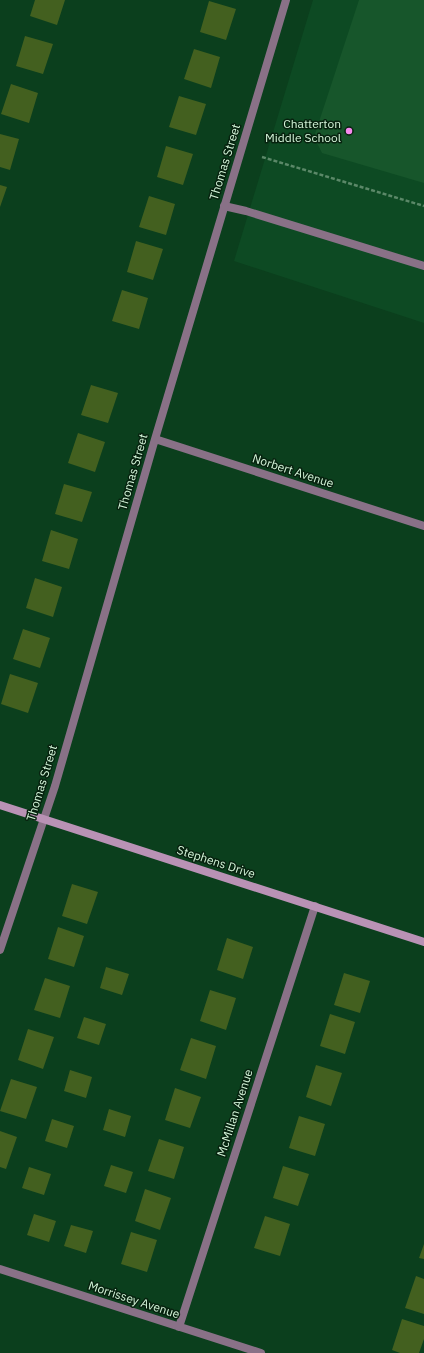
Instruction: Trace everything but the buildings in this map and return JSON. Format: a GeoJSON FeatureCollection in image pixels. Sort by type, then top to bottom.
{"type":"FeatureCollection","features":[{"type":"Feature","properties":{"kind":"street","name":"Thomas Street"},"geometry":{"type":"LineString","coordinates":[[0,950],[55,786],[155,439],[286,0]]}},
{"type":"Feature","properties":{"kind":"street"},"geometry":{"type":"LineString","coordinates":[[224,206],[246,211],[424,266]]}},
{"type":"Feature","properties":{"kind":"street","name":"Norbert Avenue"},"geometry":{"type":"LineString","coordinates":[[155,439],[424,526]]}},
{"type":"Feature","properties":{"kind":"street","name":"Stephens Drive"},"geometry":{"type":"LineString","coordinates":[[0,805],[424,942]]}},
{"type":"Feature","properties":{"kind":"street","name":"McMillan Avenue"},"geometry":{"type":"LineString","coordinates":[[179,1327],[315,906]]}},
{"type":"Feature","properties":{"kind":"street","name":"Morrissey Avenue"},"geometry":{"type":"LineString","coordinates":[[0,1269],[261,1353]]}},
{"type":"Feature","properties":{"kind":"path"},"geometry":{"type":"LineString","coordinates":[[262,156],[424,206]]}},
{"type":"Feature","properties":{"kind":"shaded area","name":"Chatterton Middle School"},"geometry":{"type":"Polygon","coordinates":[[[313,0],[424,0],[424,323],[234,261],[313,0]]]}},
{"type":"Feature","properties":{"kind":"shaded area"},"geometry":{"type":"Polygon","coordinates":[[[359,0],[424,0],[424,183],[322,153],[314,137],[359,0]]]}},
{"type":"Feature","properties":{"kind":"place","name":"Chatterton Middle School"},"geometry":{"type":"Point","coordinates":[349,131]}}]}
